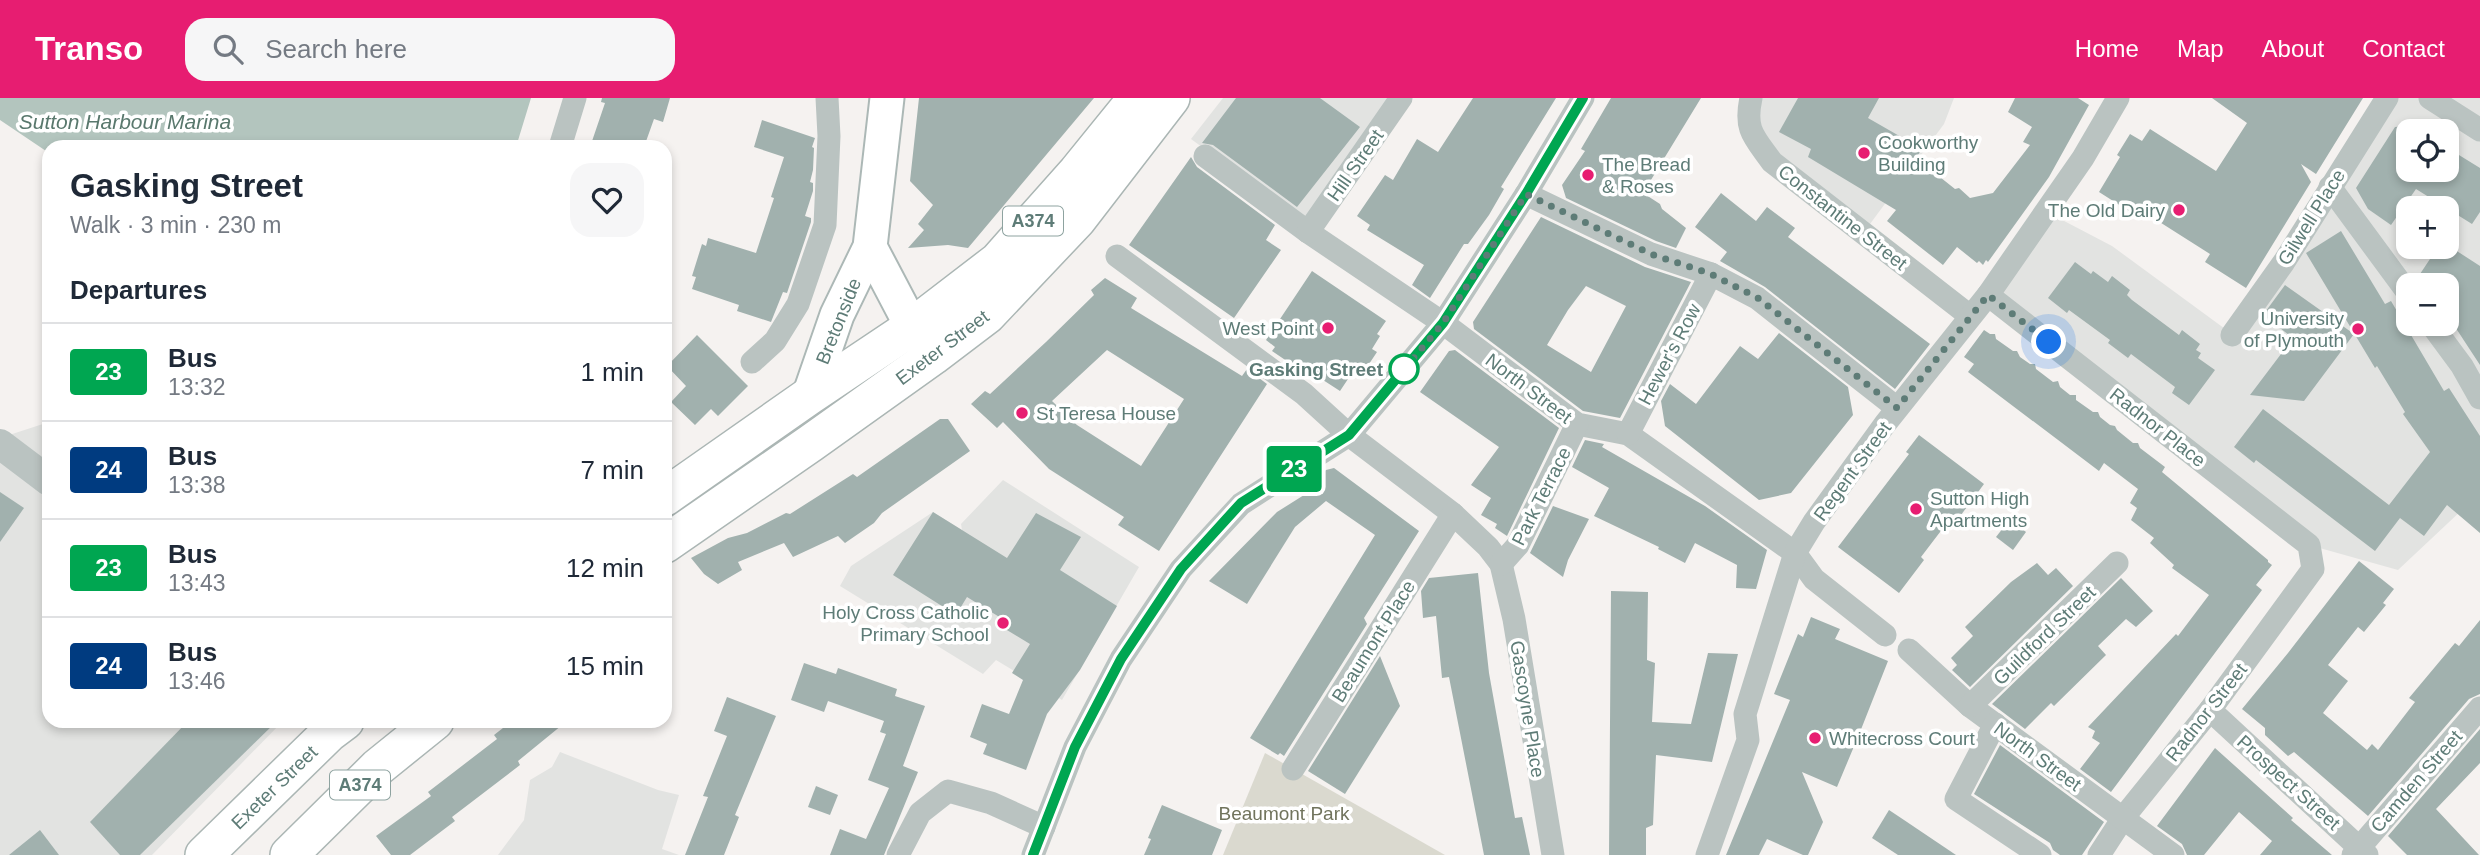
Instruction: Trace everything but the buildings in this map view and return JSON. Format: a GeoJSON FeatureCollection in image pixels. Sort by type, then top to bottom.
{"type":"FeatureCollection","features":[{"type":"Feature","properties":{"kind":"main road","name":"Bretonside"},"geometry":{"type":"LineString","coordinates":[[810,396],[837,316],[870,247],[887,98]]}},
{"type":"Feature","properties":{"kind":"main road","name":"Exeter Street"},"geometry":{"type":"LineString","coordinates":[[672,492],[912,327],[998,261],[1077,172],[1137,98]]}},
{"type":"Feature","properties":{"kind":"main road","name":"Exeter Street"},"geometry":{"type":"LineString","coordinates":[[672,539],[933,356],[987,315],[1077,220],[1171,98]]}},
{"type":"Feature","properties":{"kind":"main road","name":"Bretonside"},"geometry":{"type":"LineString","coordinates":[[870,247],[912,327],[933,356]]}},
{"type":"Feature","properties":{"kind":"main road","name":"Exeter Street"},"geometry":{"type":"LineString","coordinates":[[204,855],[334,728]]}},
{"type":"Feature","properties":{"kind":"main road","name":"A374"},"geometry":{"type":"LineString","coordinates":[[289,855],[378,767],[426,728]]}},
{"type":"Feature","properties":{"kind":"street"},"geometry":{"type":"LineString","coordinates":[[562,140],[575,98]]}},
{"type":"Feature","properties":{"kind":"street"},"geometry":{"type":"LineString","coordinates":[[751,362],[775,341],[798,304],[825,225],[829,136],[827,98]]}},
{"type":"Feature","properties":{"kind":"street","name":"Hill Street"},"geometry":{"type":"LineString","coordinates":[[1308,232],[1401,98]]}},
{"type":"Feature","properties":{"kind":"street"},"geometry":{"type":"LineString","coordinates":[[1033,855],[1075,747],[1115,670],[1149,613],[1181,569],[1241,503],[1349,435],[1443,323],[1526,194],[1583,98]]}},
{"type":"Feature","properties":{"kind":"street","name":"Constantine Street"},"geometry":{"type":"LineString","coordinates":[[1751,98],[1746,119],[1753,136],[1772,162],[1970,316]]}},
{"type":"Feature","properties":{"kind":"street","name":"Regent Street"},"geometry":{"type":"LineString","coordinates":[[1707,855],[1748,740],[1745,715],[1795,552],[1897,408],[1988,295],[2083,158],[2118,98]]}},
{"type":"Feature","properties":{"kind":"street","name":"Gilwell Place"},"geometry":{"type":"LineString","coordinates":[[2232,334],[2284,262],[2387,98]]}},
{"type":"Feature","properties":{"kind":"street"},"geometry":{"type":"LineString","coordinates":[[2430,98],[2480,130]]}},
{"type":"Feature","properties":{"kind":"street","name":"North Street"},"geometry":{"type":"LineString","coordinates":[[1205,156],[1308,232],[1443,323],[1577,424],[1628,434],[1795,552],[1814,579],[1885,635]]}},
{"type":"Feature","properties":{"kind":"street"},"geometry":{"type":"LineString","coordinates":[[2330,187],[2396,277]]}},
{"type":"Feature","properties":{"kind":"street"},"geometry":{"type":"LineString","coordinates":[[1526,194],[1651,254],[1711,274],[1758,298],[1897,408]]}},
{"type":"Feature","properties":{"kind":"street"},"geometry":{"type":"LineString","coordinates":[[1117,256],[1304,394],[1349,435],[1453,514],[1488,547],[1501,564]]}},
{"type":"Feature","properties":{"kind":"street","name":"Hewer's Row"},"geometry":{"type":"LineString","coordinates":[[1628,434],[1711,274]]}},
{"type":"Feature","properties":{"kind":"street","name":"Radnor Place"},"geometry":{"type":"LineString","coordinates":[[1988,295],[2309,545],[2313,569]]}},
{"type":"Feature","properties":{"kind":"street"},"geometry":{"type":"LineString","coordinates":[[2440,336],[2462,366],[2480,398]]}},
{"type":"Feature","properties":{"kind":"street","name":"Park Terrace"},"geometry":{"type":"LineString","coordinates":[[1501,564],[1518,545],[1577,424]]}},
{"type":"Feature","properties":{"kind":"street"},"geometry":{"type":"LineString","coordinates":[[0,444],[42,476]]}},
{"type":"Feature","properties":{"kind":"street","name":"Beaumont Place"},"geometry":{"type":"LineString","coordinates":[[1293,769],[1453,514]]}},
{"type":"Feature","properties":{"kind":"street","name":"Guildford Street"},"geometry":{"type":"LineString","coordinates":[[1970,706],[2117,563]]}},
{"type":"Feature","properties":{"kind":"street","name":"Gascoyne Place"},"geometry":{"type":"LineString","coordinates":[[1501,564],[1514,619],[1553,855]]}},
{"type":"Feature","properties":{"kind":"street","name":"Radnor Street"},"geometry":{"type":"LineString","coordinates":[[2099,855],[2123,818],[2210,710],[2313,569]]}},
{"type":"Feature","properties":{"kind":"street","name":"North Street"},"geometry":{"type":"LineString","coordinates":[[1909,650],[1970,706],[2173,855]]}},
{"type":"Feature","properties":{"kind":"street","name":"Camden Street"},"geometry":{"type":"LineString","coordinates":[[2360,852],[2480,708]]}},
{"type":"Feature","properties":{"kind":"street","name":"Prospect Street"},"geometry":{"type":"LineString","coordinates":[[2210,710],[2360,852]]}},
{"type":"Feature","properties":{"kind":"street"},"geometry":{"type":"LineString","coordinates":[[1995,724],[1956,799],[2040,855]]}},
{"type":"Feature","properties":{"kind":"street"},"geometry":{"type":"LineString","coordinates":[[898,855],[920,813],[948,791],[990,803],[1044,827]]}},
{"type":"Feature","properties":{"kind":"shaded area"},"geometry":{"type":"Polygon","coordinates":[[[1223,98],[1392,98],[1308,224],[1191,139],[1223,98]]]}},
{"type":"Feature","properties":{"kind":"shaded area"},"geometry":{"type":"Polygon","coordinates":[[[1751,98],[1954,98],[1944,124],[1870,224],[1772,162],[1751,98]]]}},
{"type":"Feature","properties":{"kind":"shaded area","name":"University of Plymouth"},"geometry":{"type":"Polygon","coordinates":[[[2387,98],[2480,98],[2480,493],[2398,570],[2309,545],[1988,297],[2045,211],[2112,246],[2232,334],[2387,98]]]}},
{"type":"Feature","properties":{"kind":"shaded area"},"geometry":{"type":"Polygon","coordinates":[[[42,424],[42,728],[276,728],[152,855],[0,855],[0,438],[42,424]]]}},
{"type":"Feature","properties":{"kind":"shaded area","name":"Holy Cross Catholic Primary School"},"geometry":{"type":"Polygon","coordinates":[[[1003,480],[1139,567],[1062,700],[996,660],[983,674],[840,586],[851,566],[933,512],[962,530],[961,524],[1003,480]]]}},
{"type":"Feature","properties":{"kind":"shaded area"},"geometry":{"type":"Polygon","coordinates":[[[560,752],[658,790],[679,795],[662,849],[679,855],[498,855],[524,820],[530,780],[552,767],[560,752]]]}},
{"type":"Feature","properties":{"kind":"green space","name":"Beaumont Park"},"geometry":{"type":"Polygon","coordinates":[[[1265,753],[1445,855],[1223,855],[1265,753]]]}},
{"type":"Feature","properties":{"kind":"water","name":"Sutton Harbour Marina"},"geometry":{"type":"Polygon","coordinates":[[[0,98],[531,98],[518,140],[42,140],[42,148],[0,120],[0,98]]]}},
{"type":"Feature","properties":{"kind":"bus line","name":"23"},"geometry":{"type":"LineString","coordinates":[[1033,855],[1075,747],[1121,659],[1149,613],[1181,569],[1241,503],[1349,435],[1443,323],[1462,296],[1583,98]]}},
{"type":"Feature","properties":{"kind":"place","name":"Cookworthy Building"},"geometry":{"type":"Point","coordinates":[1864,153]}},
{"type":"Feature","properties":{"kind":"place","name":"The Bread & Roses"},"geometry":{"type":"Point","coordinates":[1588,175]}},
{"type":"Feature","properties":{"kind":"place","name":"The Old Dairy"},"geometry":{"type":"Point","coordinates":[2179,210]}},
{"type":"Feature","properties":{"kind":"place","name":"West Point"},"geometry":{"type":"Point","coordinates":[1328,328]}},
{"type":"Feature","properties":{"kind":"place","name":"University of Plymouth"},"geometry":{"type":"Point","coordinates":[2358,329]}},
{"type":"Feature","properties":{"kind":"place","name":"Gasking Street"},"geometry":{"type":"Point","coordinates":[1404,369]}},
{"type":"Feature","properties":{"kind":"place","name":"St Teresa House"},"geometry":{"type":"Point","coordinates":[1022,413]}},
{"type":"Feature","properties":{"kind":"place","name":"Sutton High Apartments"},"geometry":{"type":"Point","coordinates":[1916,509]}},
{"type":"Feature","properties":{"kind":"place","name":"Holy Cross Catholic Primary School"},"geometry":{"type":"Point","coordinates":[1003,623]}},
{"type":"Feature","properties":{"kind":"place","name":"Whitecross Court"},"geometry":{"type":"Point","coordinates":[1815,738]}},
{"type":"Feature","properties":{"kind":"route"},"geometry":{"type":"LineString","coordinates":[[1404,369],[1397,378],[1462,296],[1526,194],[1651,254],[1711,274],[1758,298],[1897,408],[1988,295],[2049,342]]}}]}
